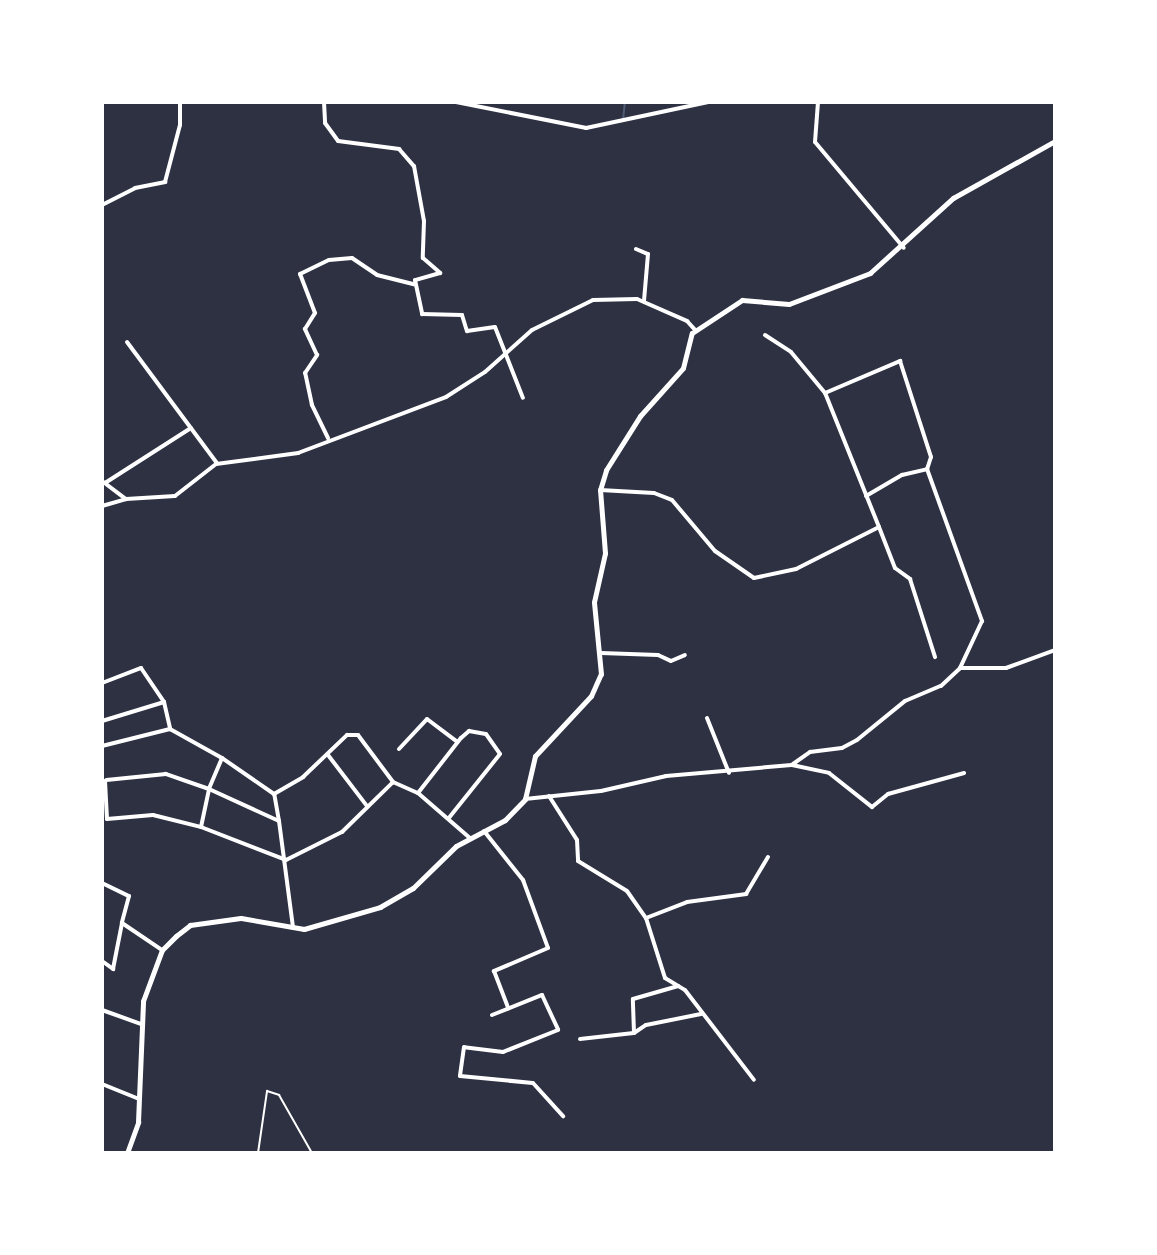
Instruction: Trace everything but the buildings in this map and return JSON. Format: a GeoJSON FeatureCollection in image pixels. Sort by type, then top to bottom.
{"type":"FeatureCollection","features":[{"type":"Feature","properties":{"kind":"main road"},"geometry":{"type":"LineString","coordinates":[[127,1153],[138,1122],[143,1001],[162,950],[190,925],[241,918],[293,928],[320,926],[394,900],[470,838],[505,820],[525,799],[535,756],[591,696],[601,674],[594,602],[605,553],[600,490],[609,464],[640,416],[683,368],[686,346],[696,331],[742,300],[789,304],[870,273],[904,248],[911,234],[953,198],[1055,141]]}},
{"type":"Feature","properties":{"kind":"street"},"geometry":{"type":"LineString","coordinates":[[102,205],[135,188],[165,182],[180,125],[180,102]]}},
{"type":"Feature","properties":{"kind":"street"},"geometry":{"type":"LineString","coordinates":[[324,102],[325,123],[338,141],[399,149],[414,166],[424,221],[423,258],[440,273],[414,284],[377,275],[352,258],[329,260],[300,274],[315,313],[305,329],[317,355],[305,373],[312,405],[328,438]]}},
{"type":"Feature","properties":{"kind":"street"},"geometry":{"type":"LineString","coordinates":[[456,102],[586,128],[708,102]]}},
{"type":"Feature","properties":{"kind":"street"},"geometry":{"type":"LineString","coordinates":[[818,102],[815,142],[904,248]]}},
{"type":"Feature","properties":{"kind":"street"},"geometry":{"type":"LineString","coordinates":[[636,249],[648,254],[644,301]]}},
{"type":"Feature","properties":{"kind":"street"},"geometry":{"type":"LineString","coordinates":[[414,284],[423,315],[462,315],[467,331],[492,325],[523,398]]}},
{"type":"Feature","properties":{"kind":"street"},"geometry":{"type":"LineString","coordinates":[[102,506],[126,499],[175,496],[216,464],[279,458],[451,395],[492,367],[503,351],[532,330],[593,300],[644,301],[687,321],[696,331]]}},
{"type":"Feature","properties":{"kind":"street"},"geometry":{"type":"LineString","coordinates":[[765,335],[791,352],[825,393],[895,568],[910,579],[935,657]]}},
{"type":"Feature","properties":{"kind":"street"},"geometry":{"type":"LineString","coordinates":[[127,342],[216,464]]}},
{"type":"Feature","properties":{"kind":"street"},"geometry":{"type":"LineString","coordinates":[[792,765],[810,752],[842,748],[857,740],[905,701],[941,686],[960,668],[982,621],[927,469],[931,457],[900,361],[825,393]]}},
{"type":"Feature","properties":{"kind":"street"},"geometry":{"type":"LineString","coordinates":[[126,499],[103,482],[191,428]]}},
{"type":"Feature","properties":{"kind":"street"},"geometry":{"type":"LineString","coordinates":[[866,496],[902,475],[927,469]]}},
{"type":"Feature","properties":{"kind":"street"},"geometry":{"type":"LineString","coordinates":[[600,490],[654,493],[672,500],[715,551],[754,578],[796,569],[879,527]]}},
{"type":"Feature","properties":{"kind":"street"},"geometry":{"type":"LineString","coordinates":[[960,668],[1006,668],[1055,650]]}},
{"type":"Feature","properties":{"kind":"street"},"geometry":{"type":"LineString","coordinates":[[601,653],[658,655],[671,661],[685,655]]}},
{"type":"Feature","properties":{"kind":"street"},"geometry":{"type":"LineString","coordinates":[[102,683],[141,668],[164,702],[170,729]]}},
{"type":"Feature","properties":{"kind":"street"},"geometry":{"type":"LineString","coordinates":[[102,721],[164,702]]}},
{"type":"Feature","properties":{"kind":"street"},"geometry":{"type":"LineString","coordinates":[[707,718],[729,773]]}},
{"type":"Feature","properties":{"kind":"street"},"geometry":{"type":"LineString","coordinates":[[399,749],[427,719],[457,742]]}},
{"type":"Feature","properties":{"kind":"street"},"geometry":{"type":"LineString","coordinates":[[102,746],[170,729],[222,758],[274,794],[286,860],[293,928]]}},
{"type":"Feature","properties":{"kind":"street"},"geometry":{"type":"LineString","coordinates":[[418,793],[469,731],[486,734],[500,754],[449,818]]}},
{"type":"Feature","properties":{"kind":"street"},"geometry":{"type":"LineString","coordinates":[[274,794],[328,755],[347,735],[358,735],[393,782],[418,793],[470,838]]}},
{"type":"Feature","properties":{"kind":"street"},"geometry":{"type":"LineString","coordinates":[[328,755],[367,806]]}},
{"type":"Feature","properties":{"kind":"street"},"geometry":{"type":"LineString","coordinates":[[201,827],[209,789],[222,758]]}},
{"type":"Feature","properties":{"kind":"street"},"geometry":{"type":"LineString","coordinates":[[525,799],[666,776],[729,773],[792,765],[829,773],[872,807],[888,794],[964,773]]}},
{"type":"Feature","properties":{"kind":"street"},"geometry":{"type":"LineString","coordinates":[[279,821],[209,789],[166,774],[103,781],[104,821],[153,815],[201,827],[286,860],[342,832],[393,782]]}},
{"type":"Feature","properties":{"kind":"street"},"geometry":{"type":"LineString","coordinates":[[549,796],[577,840],[578,861],[627,891],[646,918],[665,978],[678,986],[754,1080]]}},
{"type":"Feature","properties":{"kind":"street"},"geometry":{"type":"LineString","coordinates":[[484,831],[523,880],[548,948],[494,971],[509,1008]]}},
{"type":"Feature","properties":{"kind":"street"},"geometry":{"type":"LineString","coordinates":[[646,918],[709,897],[746,894],[768,857]]}},
{"type":"Feature","properties":{"kind":"street"},"geometry":{"type":"LineString","coordinates":[[102,883],[129,896],[113,969],[102,961]]}},
{"type":"Feature","properties":{"kind":"street"},"geometry":{"type":"LineString","coordinates":[[122,923],[162,950]]}},
{"type":"Feature","properties":{"kind":"street"},"geometry":{"type":"LineString","coordinates":[[634,1033],[633,999],[678,986]]}},
{"type":"Feature","properties":{"kind":"street"},"geometry":{"type":"LineString","coordinates":[[492,1015],[542,995],[558,1030],[503,1052],[464,1047],[460,1076],[533,1083],[563,1116]]}},
{"type":"Feature","properties":{"kind":"street"},"geometry":{"type":"LineString","coordinates":[[102,1010],[142,1024]]}},
{"type":"Feature","properties":{"kind":"street"},"geometry":{"type":"LineString","coordinates":[[580,1039],[634,1033],[646,1025],[702,1014]]}},
{"type":"Feature","properties":{"kind":"street"},"geometry":{"type":"LineString","coordinates":[[102,1084],[137,1098]]}},
{"type":"Feature","properties":{"kind":"path"},"geometry":{"type":"LineString","coordinates":[[258,1153],[267,1091],[279,1095],[312,1153]]}},
{"type":"Feature","properties":{"kind":"waterway"},"geometry":{"type":"LineString","coordinates":[[623,120],[625,102]]}}]}
